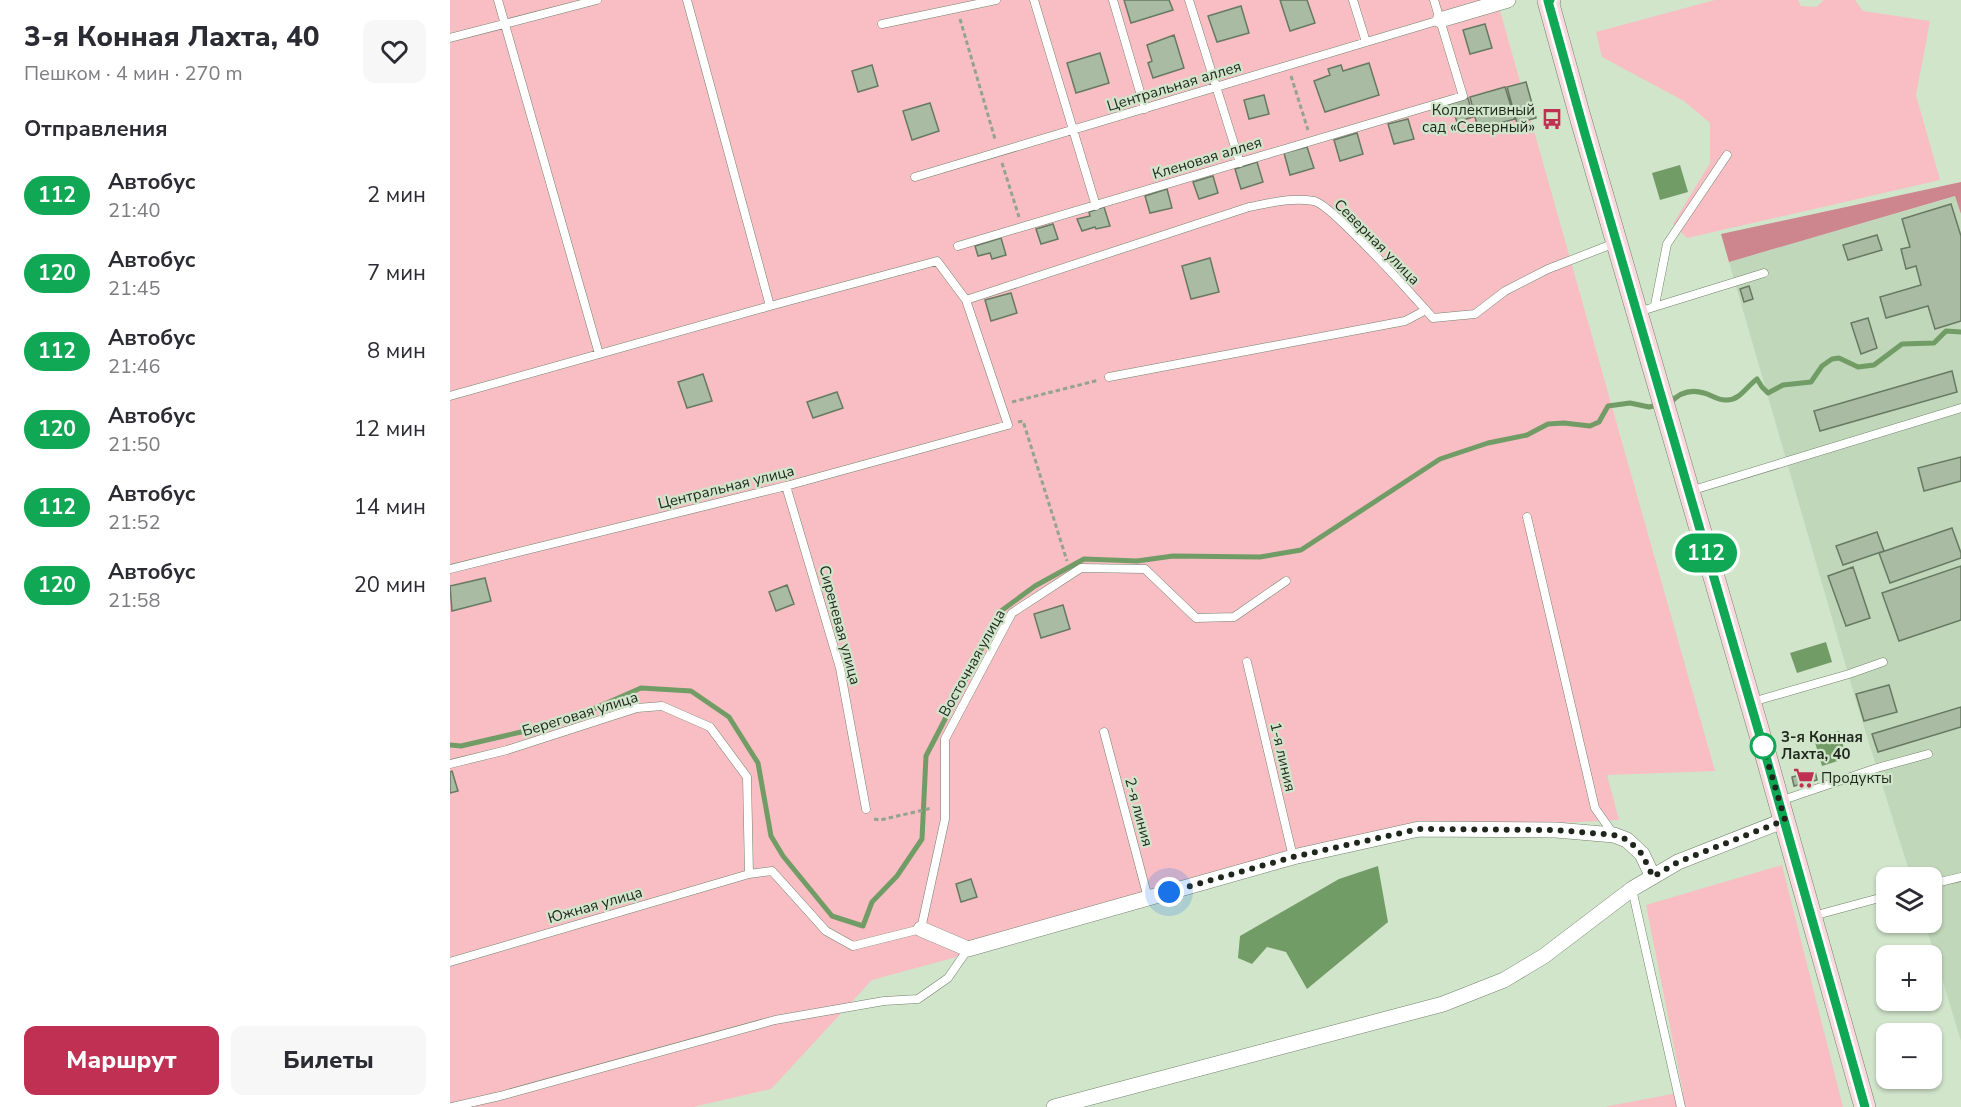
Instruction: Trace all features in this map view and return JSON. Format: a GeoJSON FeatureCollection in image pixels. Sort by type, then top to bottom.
{"type":"FeatureCollection","features":[{"type":"Feature","properties":{"kind":"main road"},"geometry":{"type":"LineString","coordinates":[[1548,0],[1617,243],[1646,308],[1657,385],[1782,811],[1865,1107]]}},
{"type":"Feature","properties":{"kind":"street"},"geometry":{"type":"LineString","coordinates":[[1440,20],[1508,0]]}},
{"type":"Feature","properties":{"kind":"street"},"geometry":{"type":"LineString","coordinates":[[1054,1107],[1443,1004],[1504,980],[1544,956],[1632,889],[1678,862],[1782,811]]}},
{"type":"Feature","properties":{"kind":"street"},"geometry":{"type":"LineString","coordinates":[[921,929],[968,949],[1293,857],[1419,829],[1556,830],[1614,835],[1628,840],[1642,854],[1653,877]]}},
{"type":"Feature","properties":{"kind":"lane"},"geometry":{"type":"LineString","coordinates":[[498,0],[599,354]]}},
{"type":"Feature","properties":{"kind":"lane"},"geometry":{"type":"LineString","coordinates":[[450,38],[597,0]]}},
{"type":"Feature","properties":{"kind":"lane"},"geometry":{"type":"LineString","coordinates":[[687,0],[770,306]]}},
{"type":"Feature","properties":{"kind":"lane"},"geometry":{"type":"LineString","coordinates":[[882,24],[996,0]]}},
{"type":"Feature","properties":{"kind":"lane"},"geometry":{"type":"LineString","coordinates":[[1034,0],[1096,206]]}},
{"type":"Feature","properties":{"kind":"lane"},"geometry":{"type":"LineString","coordinates":[[1113,0],[1145,109]]}},
{"type":"Feature","properties":{"kind":"lane"},"geometry":{"type":"LineString","coordinates":[[1190,0],[1240,163]]}},
{"type":"Feature","properties":{"kind":"lane"},"geometry":{"type":"LineString","coordinates":[[1353,0],[1366,42]]}},
{"type":"Feature","properties":{"kind":"lane"},"geometry":{"type":"LineString","coordinates":[[1434,0],[1440,20]]}},
{"type":"Feature","properties":{"kind":"lane","name":"Центральная аллея"},"geometry":{"type":"LineString","coordinates":[[915,177],[1440,20]]}},
{"type":"Feature","properties":{"kind":"lane","name":"Кленовая аллея"},"geometry":{"type":"LineString","coordinates":[[958,246],[1463,96],[1440,20]]}},
{"type":"Feature","properties":{"kind":"lane"},"geometry":{"type":"LineString","coordinates":[[1646,308],[1668,244],[1727,155]]}},
{"type":"Feature","properties":{"kind":"lane","name":"Северная улица"},"geometry":{"type":"LineString","coordinates":[[966,300],[1249,207],[1283,200],[1316,201],[1353,232],[1426,310]]}},
{"type":"Feature","properties":{"kind":"lane"},"geometry":{"type":"LineString","coordinates":[[1109,377],[1405,321],[1426,310],[1433,318],[1474,314],[1505,291],[1548,269],[1617,243]]}},
{"type":"Feature","properties":{"kind":"lane"},"geometry":{"type":"LineString","coordinates":[[450,396],[937,261],[966,300],[1008,425]]}},
{"type":"Feature","properties":{"kind":"lane"},"geometry":{"type":"LineString","coordinates":[[1646,308],[1764,273]]}},
{"type":"Feature","properties":{"kind":"lane"},"geometry":{"type":"LineString","coordinates":[[1688,492],[1961,408]]}},
{"type":"Feature","properties":{"kind":"lane","name":"Центральная улица"},"geometry":{"type":"LineString","coordinates":[[450,569],[786,486],[1008,425]]}},
{"type":"Feature","properties":{"kind":"lane","name":"Сиреневая улица"},"geometry":{"type":"LineString","coordinates":[[786,486],[840,668],[866,809]]}},
{"type":"Feature","properties":{"kind":"lane"},"geometry":{"type":"LineString","coordinates":[[1527,517],[1595,808],[1614,835]]}},
{"type":"Feature","properties":{"kind":"lane","name":"Восточная улица"},"geometry":{"type":"LineString","coordinates":[[921,929],[945,819],[945,739],[1012,613],[1081,568],[1145,569],[1196,618],[1234,617],[1286,581]]}},
{"type":"Feature","properties":{"kind":"lane","name":"1-я линия"},"geometry":{"type":"LineString","coordinates":[[1247,662],[1293,857]]}},
{"type":"Feature","properties":{"kind":"lane"},"geometry":{"type":"LineString","coordinates":[[1750,702],[1883,662]]}},
{"type":"Feature","properties":{"kind":"lane","name":"Береговая улица"},"geometry":{"type":"LineString","coordinates":[[450,764],[507,750],[638,708],[662,706],[710,727],[747,777],[748,874]]}},
{"type":"Feature","properties":{"kind":"lane","name":"2-я линия"},"geometry":{"type":"LineString","coordinates":[[1104,732],[1148,898]]}},
{"type":"Feature","properties":{"kind":"lane"},"geometry":{"type":"LineString","coordinates":[[1782,811],[1877,768],[1928,754]]}},
{"type":"Feature","properties":{"kind":"lane"},"geometry":{"type":"LineString","coordinates":[[748,874],[772,871],[826,931],[853,946],[921,929]]}},
{"type":"Feature","properties":{"kind":"lane","name":"Южная улица"},"geometry":{"type":"LineString","coordinates":[[450,962],[748,874]]}},
{"type":"Feature","properties":{"kind":"lane"},"geometry":{"type":"LineString","coordinates":[[1942,881],[1961,876]]}},
{"type":"Feature","properties":{"kind":"lane"},"geometry":{"type":"LineString","coordinates":[[1632,889],[1681,1107]]}},
{"type":"Feature","properties":{"kind":"lane"},"geometry":{"type":"LineString","coordinates":[[1811,916],[1876,899]]}},
{"type":"Feature","properties":{"kind":"lane"},"geometry":{"type":"LineString","coordinates":[[452,1107],[500,1096],[775,1020],[884,1001],[918,999],[948,978],[968,949]]}},
{"type":"Feature","properties":{"kind":"path"},"geometry":{"type":"LineString","coordinates":[[958,9],[1022,228]]}},
{"type":"Feature","properties":{"kind":"path"},"geometry":{"type":"LineString","coordinates":[[1288,65],[1312,141]]}},
{"type":"Feature","properties":{"kind":"path"},"geometry":{"type":"LineString","coordinates":[[1001,405],[1109,377]]}},
{"type":"Feature","properties":{"kind":"path"},"geometry":{"type":"LineString","coordinates":[[1008,425],[1023,421],[1065,555]]}},
{"type":"Feature","properties":{"kind":"path"},"geometry":{"type":"LineString","coordinates":[[866,809],[867,815],[880,820],[937,807]]}},
{"type":"Feature","properties":{"kind":"shaded area"},"geometry":{"type":"Polygon","coordinates":[[[450,0],[1497,0],[1715,771],[1607,775],[1619,820],[1422,830],[872,980],[771,1089],[693,1107],[450,1107],[450,0]]]}},
{"type":"Feature","properties":{"kind":"shaded area"},"geometry":{"type":"Polygon","coordinates":[[[1715,0],[1798,0],[1801,6],[1816,7],[1824,0],[1855,0],[1863,11],[1930,21],[1916,95],[1940,180],[1687,238],[1673,224],[1710,163],[1710,123],[1684,101],[1602,57],[1596,32],[1715,0]]]}},
{"type":"Feature","properties":{"kind":"shaded area"},"geometry":{"type":"Polygon","coordinates":[[[1680,165],[1688,192],[1660,200],[1652,173],[1680,165]]]}},
{"type":"Feature","properties":{"kind":"shaded area"},"geometry":{"type":"Polygon","coordinates":[[[1961,182],[1961,214],[1955,196],[1729,262],[1721,234],[1961,182]]]}},
{"type":"Feature","properties":{"kind":"shaded area"},"geometry":{"type":"Polygon","coordinates":[[[1956,196],[1961,214],[1961,1041],[1942,979],[1942,945],[1932,945],[1928,933],[1942,933],[1942,867],[1908,867],[1858,708],[1729,262],[1956,196]]]}},
{"type":"Feature","properties":{"kind":"shaded area"},"geometry":{"type":"Polygon","coordinates":[[[1826,642],[1832,662],[1797,673],[1790,653],[1826,642]]]}},
{"type":"Feature","properties":{"kind":"shaded area"},"geometry":{"type":"Polygon","coordinates":[[[1839,731],[1847,758],[1822,766],[1814,739],[1839,731]]]}},
{"type":"Feature","properties":{"kind":"shaded area"},"geometry":{"type":"Polygon","coordinates":[[[1782,865],[1843,1107],[1604,1107],[1683,1092],[1646,905],[1782,865]]]}},
{"type":"Feature","properties":{"kind":"shaded area"},"geometry":{"type":"Polygon","coordinates":[[[1378,866],[1388,922],[1307,989],[1286,952],[1267,947],[1252,964],[1238,958],[1240,936],[1339,879],[1378,866]]]}},
{"type":"Feature","properties":{"kind":"building"},"geometry":{"type":"Polygon","coordinates":[[[1124,0],[1169,0],[1173,10],[1131,23],[1124,0]]]}},
{"type":"Feature","properties":{"kind":"building"},"geometry":{"type":"Polygon","coordinates":[[[1280,0],[1307,0],[1315,23],[1290,31],[1280,0]]]}},
{"type":"Feature","properties":{"kind":"building"},"geometry":{"type":"Polygon","coordinates":[[[1241,6],[1249,33],[1217,42],[1208,16],[1241,6]]]}},
{"type":"Feature","properties":{"kind":"building"},"geometry":{"type":"Polygon","coordinates":[[[1485,24],[1492,48],[1470,54],[1463,30],[1485,24]]]}},
{"type":"Feature","properties":{"kind":"building"},"geometry":{"type":"Polygon","coordinates":[[[1174,35],[1184,68],[1153,78],[1148,63],[1152,61],[1147,45],[1174,35]]]}},
{"type":"Feature","properties":{"kind":"building"},"geometry":{"type":"Polygon","coordinates":[[[1100,53],[1109,83],[1076,93],[1067,63],[1100,53]]]}},
{"type":"Feature","properties":{"kind":"building"},"geometry":{"type":"Polygon","coordinates":[[[1369,63],[1379,95],[1325,112],[1314,81],[1330,75],[1328,69],[1341,65],[1343,71],[1369,63]]]}},
{"type":"Feature","properties":{"kind":"building"},"geometry":{"type":"Polygon","coordinates":[[[872,65],[878,86],[858,92],[852,71],[872,65]]]}},
{"type":"Feature","properties":{"kind":"building"},"geometry":{"type":"Polygon","coordinates":[[[1526,82],[1536,118],[1517,123],[1507,87],[1526,82]]]}},
{"type":"Feature","properties":{"kind":"building"},"geometry":{"type":"Polygon","coordinates":[[[1505,87],[1515,119],[1478,129],[1470,97],[1505,87]]]}},
{"type":"Feature","properties":{"kind":"building"},"geometry":{"type":"Polygon","coordinates":[[[1264,95],[1269,114],[1249,119],[1244,100],[1264,95]]]}},
{"type":"Feature","properties":{"kind":"building"},"geometry":{"type":"Polygon","coordinates":[[[1468,98],[1473,117],[1457,122],[1453,110],[1448,111],[1446,105],[1468,98]]]}},
{"type":"Feature","properties":{"kind":"building"},"geometry":{"type":"Polygon","coordinates":[[[930,103],[939,131],[912,140],[903,111],[930,103]]]}},
{"type":"Feature","properties":{"kind":"building"},"geometry":{"type":"Polygon","coordinates":[[[1408,119],[1414,139],[1394,144],[1388,124],[1408,119]]]}},
{"type":"Feature","properties":{"kind":"building"},"geometry":{"type":"Polygon","coordinates":[[[1357,133],[1363,154],[1340,161],[1334,140],[1357,133]]]}},
{"type":"Feature","properties":{"kind":"building"},"geometry":{"type":"Polygon","coordinates":[[[1307,147],[1314,168],[1290,175],[1284,153],[1307,147]]]}},
{"type":"Feature","properties":{"kind":"building"},"geometry":{"type":"Polygon","coordinates":[[[1257,162],[1263,182],[1241,189],[1235,169],[1257,162]]]}},
{"type":"Feature","properties":{"kind":"building"},"geometry":{"type":"Polygon","coordinates":[[[1213,176],[1218,193],[1199,199],[1193,182],[1213,176]]]}},
{"type":"Feature","properties":{"kind":"building"},"geometry":{"type":"Polygon","coordinates":[[[1167,189],[1172,208],[1150,213],[1145,196],[1167,189]]]}},
{"type":"Feature","properties":{"kind":"building"},"geometry":{"type":"Polygon","coordinates":[[[1951,204],[1961,236],[1961,321],[1935,329],[1928,306],[1886,318],[1880,297],[1921,285],[1916,266],[1906,269],[1901,249],[1910,247],[1902,219],[1951,204]]]}},
{"type":"Feature","properties":{"kind":"building"},"geometry":{"type":"Polygon","coordinates":[[[1104,207],[1110,226],[1082,231],[1077,219],[1090,216],[1089,212],[1104,207]]]}},
{"type":"Feature","properties":{"kind":"building"},"geometry":{"type":"Polygon","coordinates":[[[1053,224],[1058,239],[1041,244],[1036,229],[1053,224]]]}},
{"type":"Feature","properties":{"kind":"building"},"geometry":{"type":"Polygon","coordinates":[[[1877,235],[1882,250],[1848,260],[1843,245],[1877,235]]]}},
{"type":"Feature","properties":{"kind":"building"},"geometry":{"type":"Polygon","coordinates":[[[1001,238],[1006,255],[992,259],[990,253],[978,256],[975,246],[1001,238]]]}},
{"type":"Feature","properties":{"kind":"building"},"geometry":{"type":"Polygon","coordinates":[[[1210,258],[1219,292],[1191,299],[1182,266],[1210,258]]]}},
{"type":"Feature","properties":{"kind":"building"},"geometry":{"type":"Polygon","coordinates":[[[1749,286],[1753,299],[1744,302],[1740,289],[1749,286]]]}},
{"type":"Feature","properties":{"kind":"building"},"geometry":{"type":"Polygon","coordinates":[[[1011,293],[1017,313],[991,321],[985,300],[1011,293]]]}},
{"type":"Feature","properties":{"kind":"building"},"geometry":{"type":"Polygon","coordinates":[[[1868,318],[1877,348],[1861,354],[1851,323],[1868,318]]]}},
{"type":"Feature","properties":{"kind":"building"},"geometry":{"type":"Polygon","coordinates":[[[1952,371],[1957,392],[1820,431],[1814,411],[1952,371]]]}},
{"type":"Feature","properties":{"kind":"building"},"geometry":{"type":"Polygon","coordinates":[[[703,374],[712,401],[687,408],[678,382],[703,374]]]}},
{"type":"Feature","properties":{"kind":"building"},"geometry":{"type":"Polygon","coordinates":[[[837,392],[843,408],[813,418],[807,402],[837,392]]]}},
{"type":"Feature","properties":{"kind":"building"},"geometry":{"type":"Polygon","coordinates":[[[1961,457],[1961,481],[1924,491],[1918,468],[1961,457]]]}},
{"type":"Feature","properties":{"kind":"building"},"geometry":{"type":"Polygon","coordinates":[[[1952,528],[1961,558],[1890,583],[1879,553],[1952,528]]]}},
{"type":"Feature","properties":{"kind":"building"},"geometry":{"type":"Polygon","coordinates":[[[1877,532],[1884,551],[1843,565],[1836,546],[1877,532]]]}},
{"type":"Feature","properties":{"kind":"building"},"geometry":{"type":"Polygon","coordinates":[[[1961,566],[1961,620],[1899,641],[1882,593],[1961,566]]]}},
{"type":"Feature","properties":{"kind":"building"},"geometry":{"type":"Polygon","coordinates":[[[1853,567],[1870,618],[1846,626],[1828,576],[1853,567]]]}},
{"type":"Feature","properties":{"kind":"building"},"geometry":{"type":"Polygon","coordinates":[[[485,578],[491,601],[452,611],[450,586],[485,578]]]}},
{"type":"Feature","properties":{"kind":"building"},"geometry":{"type":"Polygon","coordinates":[[[787,585],[794,604],[776,611],[769,592],[787,585]]]}},
{"type":"Feature","properties":{"kind":"building"},"geometry":{"type":"Polygon","coordinates":[[[1063,605],[1070,629],[1041,638],[1034,614],[1063,605]]]}},
{"type":"Feature","properties":{"kind":"building"},"geometry":{"type":"Polygon","coordinates":[[[1889,685],[1897,712],[1864,721],[1856,694],[1889,685]]]}},
{"type":"Feature","properties":{"kind":"building"},"geometry":{"type":"Polygon","coordinates":[[[1961,707],[1961,727],[1878,752],[1872,734],[1961,707]]]}},
{"type":"Feature","properties":{"kind":"building"},"geometry":{"type":"Polygon","coordinates":[[[452,771],[458,791],[450,793],[450,772],[452,771]]]}},
{"type":"Feature","properties":{"kind":"building"},"geometry":{"type":"Polygon","coordinates":[[[1815,771],[1817,780],[1794,786],[1792,777],[1815,771]]]}},
{"type":"Feature","properties":{"kind":"building"},"geometry":{"type":"Polygon","coordinates":[[[971,879],[977,897],[961,902],[956,884],[971,879]]]}},
{"type":"Feature","properties":{"kind":"waterway"},"geometry":{"type":"LineString","coordinates":[[1670,403],[1681,394],[1694,391],[1721,400],[1732,399],[1740,395],[1757,379],[1768,393],[1783,385],[1811,382],[1822,366],[1832,359],[1839,358],[1858,367],[1874,365],[1902,344],[1934,343],[1946,331],[1961,332]]}},
{"type":"Feature","properties":{"kind":"waterway"},"geometry":{"type":"LineString","coordinates":[[450,745],[461,746],[521,732],[591,710],[641,688],[691,691],[729,717],[758,763],[771,836],[783,856],[832,916],[863,926],[872,902],[897,876],[922,839],[926,756],[1001,611],[1035,586],[1084,559],[1137,561],[1173,556],[1260,557],[1301,550],[1440,459],[1488,443],[1527,435],[1548,424],[1590,426],[1599,422],[1608,406],[1630,403],[1649,407],[1658,405]]}},
{"type":"Feature","properties":{"kind":"bus line","name":"112"},"geometry":{"type":"LineString","coordinates":[[1550,0],[1548,1],[1579,113],[1785,820],[1865,1107]]}},
{"type":"Feature","properties":{"kind":"place","name":"Коллективный сад «Северный»"},"geometry":{"type":"Point","coordinates":[1552,119]}},
{"type":"Feature","properties":{"kind":"place","name":"3-я Конная Лахта, 40"},"geometry":{"type":"Point","coordinates":[1763,746]}},
{"type":"Feature","properties":{"kind":"place","name":"Продукты"},"geometry":{"type":"Point","coordinates":[1804,778]}},
{"type":"Feature","properties":{"kind":"route"},"geometry":{"type":"LineString","coordinates":[[1169,892],[1293,857],[1419,829],[1556,830],[1614,835],[1628,840],[1642,854],[1653,877],[1678,862],[1785,820],[1763,746]]}}]}
